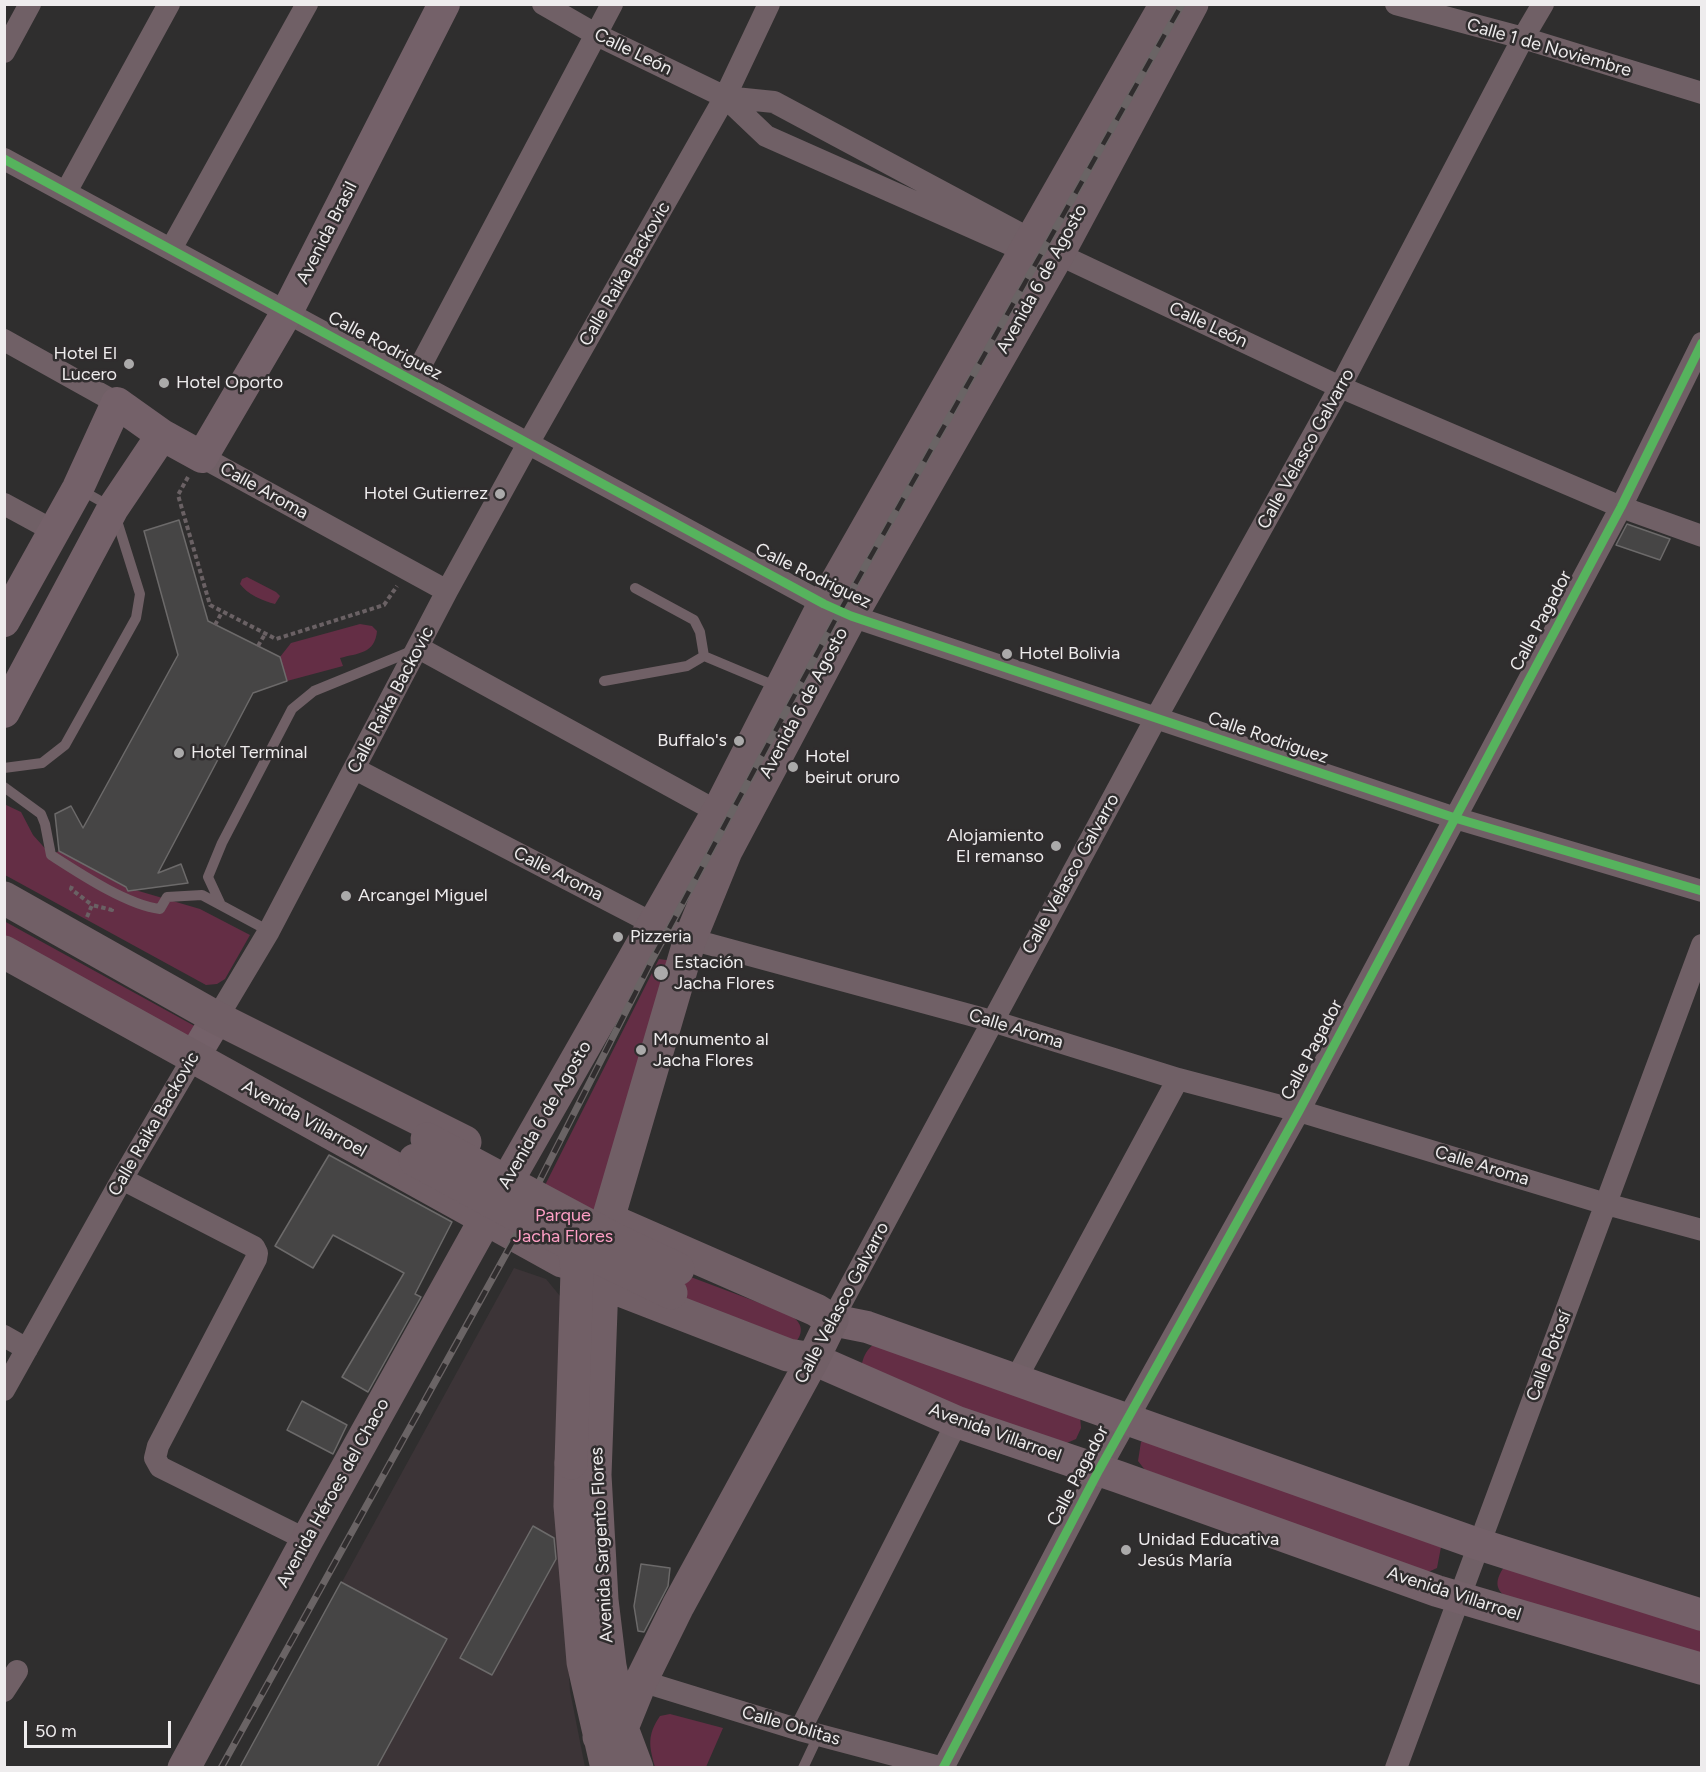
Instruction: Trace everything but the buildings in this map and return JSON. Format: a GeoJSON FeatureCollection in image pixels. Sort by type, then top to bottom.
{"type":"FeatureCollection","features":[{"type":"Feature","properties":{"kind":"main road","name":"Avenida Brasil"},"geometry":{"type":"LineString","coordinates":[[202,457],[287,312],[444,4]]}},
{"type":"Feature","properties":{"kind":"main road","name":"Avenida 6 de Agosto"},"geometry":{"type":"LineString","coordinates":[[594,1261],[690,939],[726,850],[837,610],[1038,248],[1166,4]]}},
{"type":"Feature","properties":{"kind":"main road","name":"Avenida 6 de Agosto"},"geometry":{"type":"LineString","coordinates":[[1038,248],[1192,4]]}},
{"type":"Feature","properties":{"kind":"main road","name":"Calle Aroma"},"geometry":{"type":"LineString","coordinates":[[117,403],[162,435],[202,457]]}},
{"type":"Feature","properties":{"kind":"main road"},"geometry":{"type":"LineString","coordinates":[[4,621],[78,488],[117,403]]}},
{"type":"Feature","properties":{"kind":"main road"},"geometry":{"type":"LineString","coordinates":[[4,712],[113,508],[162,435]]}},
{"type":"Feature","properties":{"kind":"main road","name":"Avenida 6 de Agosto"},"geometry":{"type":"LineString","coordinates":[[485,1220],[718,812],[781,689],[837,610]]}},
{"type":"Feature","properties":{"kind":"main road"},"geometry":{"type":"LineString","coordinates":[[4,898],[217,1018],[515,1167]]}},
{"type":"Feature","properties":{"kind":"main road","name":"Avenida Villarroel"},"geometry":{"type":"LineString","coordinates":[[4,952],[562,1261],[589,1265],[598,1262],[594,1261]]}},
{"type":"Feature","properties":{"kind":"main road"},"geometry":{"type":"LineString","coordinates":[[217,1018],[262,1051],[594,1261],[803,1316],[867,1327],[1478,1544],[1701,1615]]}},
{"type":"Feature","properties":{"kind":"main road","name":"Calle Raika Backovic"},"geometry":{"type":"LineString","coordinates":[[193,1058],[217,1018]]}},
{"type":"Feature","properties":{"kind":"main road"},"geometry":{"type":"LineString","coordinates":[[193,1058],[245,1068],[618,1241],[674,1281],[796,1344],[813,1359]]}},
{"type":"Feature","properties":{"kind":"main road"},"geometry":{"type":"LineString","coordinates":[[608,1219],[816,1310],[832,1320]]}},
{"type":"Feature","properties":{"kind":"main road","name":"Avenida Héroes del Chaco"},"geometry":{"type":"LineString","coordinates":[[184,1767],[485,1220]]}},
{"type":"Feature","properties":{"kind":"main road","name":"Avenida Villarroel"},"geometry":{"type":"LineString","coordinates":[[594,1261],[788,1356],[813,1359],[957,1422],[1458,1597],[1701,1669]]}},
{"type":"Feature","properties":{"kind":"main road","name":"Avenida Sargento Flores"},"geometry":{"type":"LineString","coordinates":[[594,1261],[577,1271],[571,1463],[570,1506],[583,1662],[610,1744],[637,1767]]}},
{"type":"Feature","properties":{"kind":"main road","name":"Avenida Sargento Flores"},"geometry":{"type":"LineString","coordinates":[[594,1261],[595,1475],[602,1600],[610,1666],[610,1744]]}},
{"type":"Feature","properties":{"kind":"main road","name":"Calle Velasco Galvarro"},"geometry":{"type":"LineString","coordinates":[[610,1744],[678,1606],[832,1320]]}},
{"type":"Feature","properties":{"kind":"street"},"geometry":{"type":"LineString","coordinates":[[4,51],[30,4]]}},
{"type":"Feature","properties":{"kind":"street"},"geometry":{"type":"LineString","coordinates":[[66,192],[169,4]]}},
{"type":"Feature","properties":{"kind":"street"},"geometry":{"type":"LineString","coordinates":[[171,249],[307,4]]}},
{"type":"Feature","properties":{"kind":"street","name":"Calle León"},"geometry":{"type":"LineString","coordinates":[[543,4],[597,35],[725,97],[766,136],[1038,248],[1341,387],[1621,507],[1701,536]]}},
{"type":"Feature","properties":{"kind":"street"},"geometry":{"type":"LineString","coordinates":[[412,380],[612,4]]}},
{"type":"Feature","properties":{"kind":"street","name":"Calle Raika Backovic"},"geometry":{"type":"LineString","coordinates":[[217,1018],[269,931],[447,591],[529,442],[725,97],[769,4]]}},
{"type":"Feature","properties":{"kind":"street","name":"Calle 1 de Noviembre"},"geometry":{"type":"LineString","coordinates":[[1396,4],[1522,38],[1701,93]]}},
{"type":"Feature","properties":{"kind":"street","name":"Calle Velasco Galvarro"},"geometry":{"type":"LineString","coordinates":[[832,1320],[1156,718],[1341,387],[1522,38],[1542,4]]}},
{"type":"Feature","properties":{"kind":"street","name":"Calle León"},"geometry":{"type":"LineString","coordinates":[[725,97],[774,102],[1038,248]]}},
{"type":"Feature","properties":{"kind":"street","name":"Calle Rodriguez"},"geometry":{"type":"LineString","coordinates":[[4,159],[837,610],[1455,819],[1701,891]]}},
{"type":"Feature","properties":{"kind":"street"},"geometry":{"type":"LineString","coordinates":[[4,340],[117,403]]}},
{"type":"Feature","properties":{"kind":"street","name":"Calle Pagador"},"geometry":{"type":"LineString","coordinates":[[943,1767],[1127,1418],[1299,1111],[1455,819],[1621,507],[1701,343]]}},
{"type":"Feature","properties":{"kind":"street","name":"Calle Aroma"},"geometry":{"type":"LineString","coordinates":[[202,457],[447,591]]}},
{"type":"Feature","properties":{"kind":"street"},"geometry":{"type":"LineString","coordinates":[[4,504],[54,531]]}},
{"type":"Feature","properties":{"kind":"street"},"geometry":{"type":"LineString","coordinates":[[419,648],[718,812]]}},
{"type":"Feature","properties":{"kind":"street","name":"Calle Aroma"},"geometry":{"type":"LineString","coordinates":[[355,769],[654,924],[690,939],[992,1021],[1178,1079],[1299,1111],[1606,1204],[1701,1230]]}},
{"type":"Feature","properties":{"kind":"street","name":"Calle Potosí"},"geometry":{"type":"LineString","coordinates":[[1396,1767],[1701,945]]}},
{"type":"Feature","properties":{"kind":"street","name":"Calle Raika Backovic"},"geometry":{"type":"LineString","coordinates":[[4,1390],[122,1179],[193,1058]]}},
{"type":"Feature","properties":{"kind":"street"},"geometry":{"type":"LineString","coordinates":[[1016,1379],[1178,1079]]}},
{"type":"Feature","properties":{"kind":"street"},"geometry":{"type":"LineString","coordinates":[[122,1179],[254,1247],[257,1253],[158,1446],[155,1458],[160,1467],[307,1540]]}},
{"type":"Feature","properties":{"kind":"street"},"geometry":{"type":"LineString","coordinates":[[4,1336],[27,1349]]}},
{"type":"Feature","properties":{"kind":"street"},"geometry":{"type":"LineString","coordinates":[[809,1732],[957,1422]]}},
{"type":"Feature","properties":{"kind":"street"},"geometry":{"type":"LineString","coordinates":[[4,1692],[17,1671]]}},
{"type":"Feature","properties":{"kind":"street","name":"Calle Oblitas"},"geometry":{"type":"LineString","coordinates":[[641,1681],[809,1732],[943,1767]]}},
{"type":"Feature","properties":{"kind":"lane"},"geometry":{"type":"LineString","coordinates":[[4,768],[42,763],[65,744],[136,618],[140,594],[113,508],[78,488]]}},
{"type":"Feature","properties":{"kind":"lane"},"geometry":{"type":"LineString","coordinates":[[635,588],[694,620],[700,632],[704,656]]}},
{"type":"Feature","properties":{"kind":"lane"},"geometry":{"type":"LineString","coordinates":[[221,905],[208,877],[222,843],[292,709],[314,691],[419,648]]}},
{"type":"Feature","properties":{"kind":"lane"},"geometry":{"type":"LineString","coordinates":[[604,681],[687,666],[704,656]]}},
{"type":"Feature","properties":{"kind":"lane"},"geometry":{"type":"LineString","coordinates":[[704,656],[781,689]]}},
{"type":"Feature","properties":{"kind":"lane"},"geometry":{"type":"LineString","coordinates":[[4,787],[40,814],[45,824],[51,855],[119,895],[149,908],[160,909],[166,897],[202,895],[269,931]]}},
{"type":"Feature","properties":{"kind":"lane"},"geometry":{"type":"LineString","coordinates":[[804,1767],[809,1732]]}},
{"type":"Feature","properties":{"kind":"path"},"geometry":{"type":"LineString","coordinates":[[202,457],[178,495],[210,605],[222,612],[276,639],[384,606],[389,601],[405,569]]}},
{"type":"Feature","properties":{"kind":"path"},"geometry":{"type":"LineString","coordinates":[[215,625],[222,612]]}},
{"type":"Feature","properties":{"kind":"path"},"geometry":{"type":"LineString","coordinates":[[258,646],[265,634]]}},
{"type":"Feature","properties":{"kind":"path"},"geometry":{"type":"LineString","coordinates":[[76,939],[92,905],[112,910],[119,895]]}},
{"type":"Feature","properties":{"kind":"shaded area"},"geometry":{"type":"Polygon","coordinates":[[[247,577],[276,592],[280,596],[275,604],[256,597],[243,588],[240,584],[242,579],[247,577]]]}},
{"type":"Feature","properties":{"kind":"shaded area"},"geometry":{"type":"Polygon","coordinates":[[[360,624],[372,626],[377,631],[376,639],[369,648],[340,658],[343,666],[287,681],[280,657],[291,643],[360,624]]]}},
{"type":"Feature","properties":{"kind":"shaded area"},"geometry":{"type":"Polygon","coordinates":[[[4,804],[21,812],[33,835],[51,855],[59,851],[125,887],[200,909],[250,935],[225,979],[217,984],[206,985],[5,875],[4,804]]]}},
{"type":"Feature","properties":{"kind":"shaded area"},"geometry":{"type":"Polygon","coordinates":[[[4,921],[211,1035],[201,1052],[5,943],[4,921]]]}},
{"type":"Feature","properties":{"kind":"shaded area","name":"Parque Jacha Flores"},"geometry":{"type":"Polygon","coordinates":[[[659,959],[674,961],[598,1217],[536,1203],[659,959]]]}},
{"type":"Feature","properties":{"kind":"shaded area"},"geometry":{"type":"Polygon","coordinates":[[[627,1253],[789,1314],[800,1326],[799,1338],[796,1342],[778,1345],[619,1267],[627,1253]]]}},
{"type":"Feature","properties":{"kind":"shaded area"},"geometry":{"type":"Polygon","coordinates":[[[514,1268],[546,1279],[565,1302],[560,1552],[570,1691],[585,1767],[240,1768],[514,1268]]]}},
{"type":"Feature","properties":{"kind":"shaded area"},"geometry":{"type":"Polygon","coordinates":[[[881,1340],[1080,1416],[1081,1428],[1076,1439],[1060,1446],[861,1368],[867,1351],[881,1340]]]}},
{"type":"Feature","properties":{"kind":"shaded area"},"geometry":{"type":"Polygon","coordinates":[[[1149,1438],[1441,1547],[1437,1568],[1426,1573],[1145,1470],[1138,1461],[1141,1442],[1149,1438]]]}},
{"type":"Feature","properties":{"kind":"shaded area"},"geometry":{"type":"Polygon","coordinates":[[[1504,1567],[1701,1630],[1701,1656],[1506,1597],[1498,1587],[1499,1575],[1504,1567]]]}},
{"type":"Feature","properties":{"kind":"shaded area"},"geometry":{"type":"Polygon","coordinates":[[[670,1714],[723,1728],[706,1767],[655,1767],[651,1753],[651,1735],[660,1716],[670,1714]]]}},
{"type":"Feature","properties":{"kind":"railway"},"geometry":{"type":"LineString","coordinates":[[221,1768],[516,1236],[537,1186],[652,960],[840,611],[1182,4]]}},
{"type":"Feature","properties":{"kind":"cycle path"},"geometry":{"type":"LineString","coordinates":[[4,159],[824,604],[851,616],[1455,818],[1702,891]]}},
{"type":"Feature","properties":{"kind":"cycle path"},"geometry":{"type":"LineString","coordinates":[[943,1768],[1099,1470],[1299,1111],[1621,507],[1702,343]]}},
{"type":"Feature","properties":{"kind":"place","name":"Hotel El Lucero"},"geometry":{"type":"Point","coordinates":[129,364]}},
{"type":"Feature","properties":{"kind":"place","name":"Hotel Oporto"},"geometry":{"type":"Point","coordinates":[164,383]}},
{"type":"Feature","properties":{"kind":"place","name":"Hotel Gutierrez"},"geometry":{"type":"Point","coordinates":[500,494]}},
{"type":"Feature","properties":{"kind":"place","name":"Hotel Bolivia"},"geometry":{"type":"Point","coordinates":[1007,654]}},
{"type":"Feature","properties":{"kind":"place","name":"Buffalo's"},"geometry":{"type":"Point","coordinates":[739,741]}},
{"type":"Feature","properties":{"kind":"place","name":"Hotel Terminal"},"geometry":{"type":"Point","coordinates":[179,753]}},
{"type":"Feature","properties":{"kind":"place","name":"Hotel beirut oruro"},"geometry":{"type":"Point","coordinates":[793,767]}},
{"type":"Feature","properties":{"kind":"place","name":"Alojamiento El remanso"},"geometry":{"type":"Point","coordinates":[1056,846]}},
{"type":"Feature","properties":{"kind":"place","name":"Arcangel Miguel"},"geometry":{"type":"Point","coordinates":[346,896]}},
{"type":"Feature","properties":{"kind":"place","name":"Pizzeria"},"geometry":{"type":"Point","coordinates":[618,937]}},
{"type":"Feature","properties":{"kind":"place","name":"Estación Jacha Flores"},"geometry":{"type":"Point","coordinates":[661,973]}},
{"type":"Feature","properties":{"kind":"place","name":"Monumento al Jacha Flores"},"geometry":{"type":"Point","coordinates":[641,1050]}},
{"type":"Feature","properties":{"kind":"place","name":"Unidad Educativa Jesús María"},"geometry":{"type":"Point","coordinates":[1126,1550]}}]}
